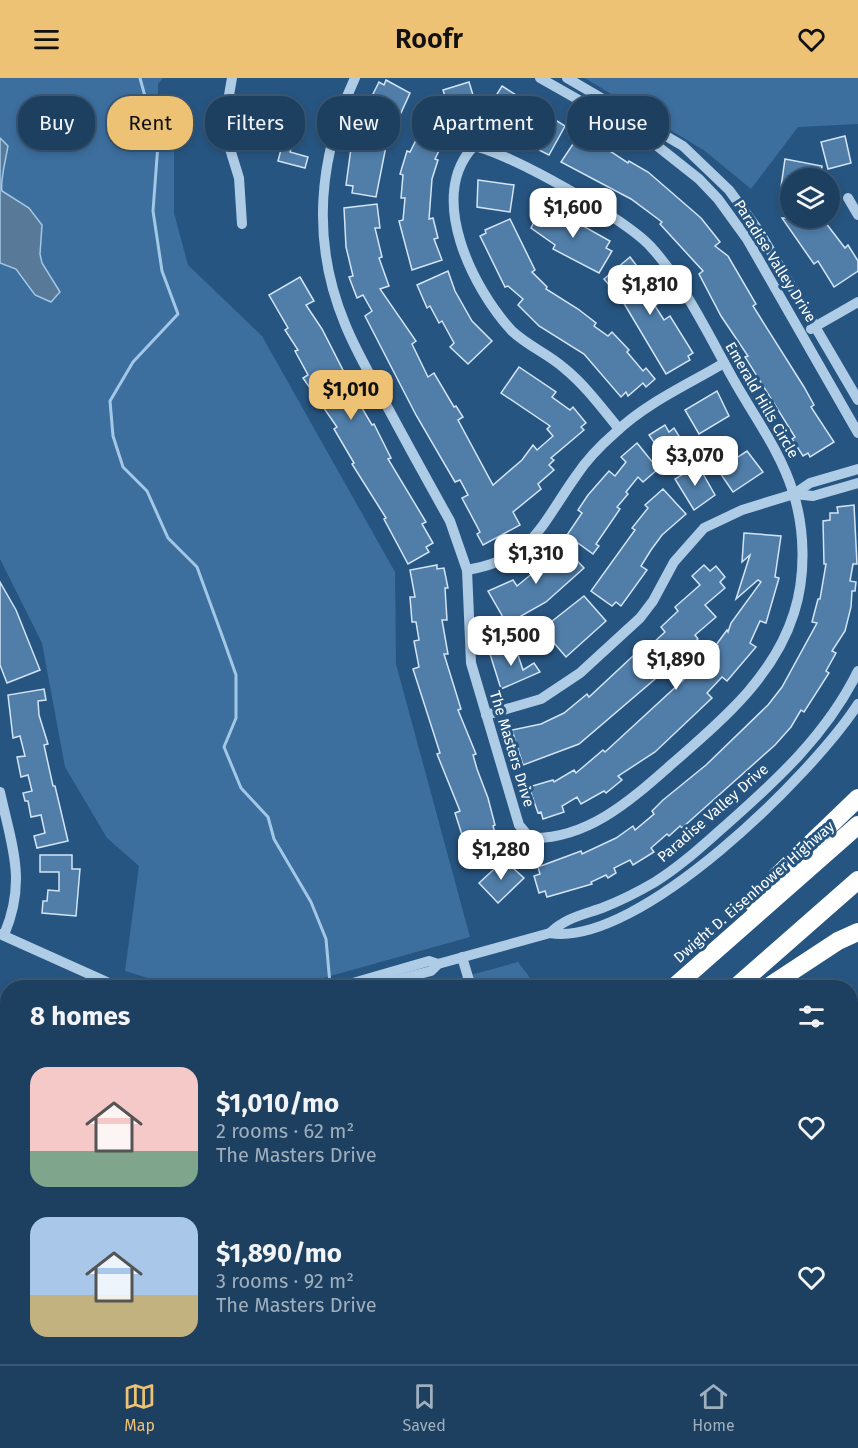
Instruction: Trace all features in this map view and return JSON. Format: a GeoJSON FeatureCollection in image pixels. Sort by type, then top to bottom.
{"type":"FeatureCollection","features":[{"type":"Feature","properties":{"kind":"highway"},"geometry":{"type":"LineString","coordinates":[[717,949],[776,877],[858,798]]}},
{"type":"Feature","properties":{"kind":"highway","name":"Dwight D. Eisenhower Highway"},"geometry":{"type":"LineString","coordinates":[[682,980],[858,825]]}},
{"type":"Feature","properties":{"kind":"highway"},"geometry":{"type":"LineString","coordinates":[[744,980],[858,880]]}},
{"type":"Feature","properties":{"kind":"highway"},"geometry":{"type":"LineString","coordinates":[[778,980],[817,954],[858,932]]}},
{"type":"Feature","properties":{"kind":"street"},"geometry":{"type":"LineString","coordinates":[[232,78],[225,118],[226,136],[239,178],[242,225]]}},
{"type":"Feature","properties":{"kind":"street","name":"The Masters Drive"},"geometry":{"type":"LineString","coordinates":[[355,78],[342,106],[329,148],[323,183],[322,224],[325,260],[345,327],[450,521],[467,570],[471,663],[519,825],[530,838],[544,838],[566,832],[597,821],[623,807],[743,698],[776,655],[795,611],[800,582],[801,536],[794,494]]}},
{"type":"Feature","properties":{"kind":"street","name":"Paradise Valley Drive"},"geometry":{"type":"LineString","coordinates":[[540,78],[651,141],[699,179],[741,229],[858,433]]}},
{"type":"Feature","properties":{"kind":"street","name":"Paradise Valley Drive"},"geometry":{"type":"LineString","coordinates":[[567,78],[659,129],[709,168],[746,210],[858,400]]}},
{"type":"Feature","properties":{"kind":"street","name":"Emerald Hills Circle"},"geometry":{"type":"LineString","coordinates":[[619,429],[563,366],[514,332],[480,290],[459,237],[454,208],[456,176],[460,164],[474,146],[501,154],[632,229],[663,261],[778,455],[794,494]]}},
{"type":"Feature","properties":{"kind":"street"},"geometry":{"type":"LineString","coordinates":[[848,198],[858,215]]}},
{"type":"Feature","properties":{"kind":"street"},"geometry":{"type":"LineString","coordinates":[[802,333],[858,302]]}},
{"type":"Feature","properties":{"kind":"street"},"geometry":{"type":"LineString","coordinates":[[467,570],[487,567],[526,546],[543,529],[581,468],[619,429],[642,412],[724,363]]}},
{"type":"Feature","properties":{"kind":"street"},"geometry":{"type":"LineString","coordinates":[[486,715],[542,699],[580,673],[640,618],[653,601],[674,562],[704,528],[742,510],[794,494],[810,483],[858,469]]}},
{"type":"Feature","properties":{"kind":"street"},"geometry":{"type":"LineString","coordinates":[[794,494],[813,496],[858,483]]}},
{"type":"Feature","properties":{"kind":"street","name":"Paradise Valley Drive"},"geometry":{"type":"LineString","coordinates":[[550,933],[561,922],[611,904],[656,881],[708,840],[798,758],[819,735],[836,712],[858,671]]}},
{"type":"Feature","properties":{"kind":"street","name":"Paradise Valley Drive"},"geometry":{"type":"LineString","coordinates":[[397,980],[431,971],[438,964],[550,933],[566,936],[606,922],[663,895],[688,877],[808,769],[830,745],[858,704]]}},
{"type":"Feature","properties":{"kind":"street"},"geometry":{"type":"LineString","coordinates":[[0,792],[15,849],[17,875],[16,898],[2,934],[103,980]]}},
{"type":"Feature","properties":{"kind":"street"},"geometry":{"type":"LineString","coordinates":[[462,957],[469,980]]}},
{"type":"Feature","properties":{"kind":"street","name":"Paradise Valley Drive"},"geometry":{"type":"LineString","coordinates":[[363,980],[429,961],[438,964]]}},
{"type":"Feature","properties":{"kind":"shaded area"},"geometry":{"type":"Polygon","coordinates":[[[0,78],[163,78],[158,84],[158,96],[107,96],[107,150],[174,150],[174,213],[188,265],[262,336],[395,572],[396,664],[470,937],[316,980],[154,980],[125,971],[139,866],[107,838],[65,767],[42,643],[0,559],[0,78]]]}},
{"type":"Feature","properties":{"kind":"shaded area"},"geometry":{"type":"Polygon","coordinates":[[[585,78],[858,78],[858,124],[798,127],[751,189],[705,151],[669,129],[669,96],[615,96],[585,78]]]}},
{"type":"Feature","properties":{"kind":"shaded area"},"geometry":{"type":"Polygon","coordinates":[[[0,138],[8,146],[2,176],[2,191],[29,208],[42,225],[40,254],[42,263],[60,292],[51,302],[35,295],[16,269],[0,263],[0,138]]]}},
{"type":"Feature","properties":{"kind":"shaded area"},"geometry":{"type":"Polygon","coordinates":[[[518,962],[532,980],[452,980],[518,962]]]}},
{"type":"Feature","properties":{"kind":"building"},"geometry":{"type":"Polygon","coordinates":[[[386,80],[410,93],[400,115],[400,96],[372,96],[379,82],[384,85],[386,80]]]}},
{"type":"Feature","properties":{"kind":"building"},"geometry":{"type":"Polygon","coordinates":[[[469,82],[473,96],[445,96],[443,90],[469,82]]]}},
{"type":"Feature","properties":{"kind":"building"},"geometry":{"type":"Polygon","coordinates":[[[502,86],[518,96],[496,96],[502,86]]]}},
{"type":"Feature","properties":{"kind":"building"},"geometry":{"type":"Polygon","coordinates":[[[555,120],[565,126],[555,144],[555,120]]]}},
{"type":"Feature","properties":{"kind":"building"},"geometry":{"type":"Polygon","coordinates":[[[845,136],[851,163],[828,168],[821,142],[845,136]]]}},
{"type":"Feature","properties":{"kind":"building"},"geometry":{"type":"Polygon","coordinates":[[[412,148],[412,150],[439,150],[435,159],[438,160],[432,179],[429,219],[433,218],[438,238],[434,239],[442,260],[412,270],[399,221],[403,220],[405,198],[401,198],[403,175],[400,174],[407,151],[410,152],[412,148]]]}},
{"type":"Feature","properties":{"kind":"building"},"geometry":{"type":"Polygon","coordinates":[[[281,150],[291,150],[290,152],[308,157],[305,168],[278,161],[281,150]]]}},
{"type":"Feature","properties":{"kind":"building"},"geometry":{"type":"Polygon","coordinates":[[[351,150],[385,150],[376,197],[352,193],[353,186],[346,185],[351,150]]]}},
{"type":"Feature","properties":{"kind":"building"},"geometry":{"type":"Polygon","coordinates":[[[539,150],[552,150],[549,155],[539,150]]]}},
{"type":"Feature","properties":{"kind":"building"},"geometry":{"type":"Polygon","coordinates":[[[569,150],[608,150],[628,163],[629,161],[648,172],[701,218],[720,242],[715,246],[728,256],[756,304],[753,306],[804,387],[814,405],[811,407],[834,442],[810,457],[808,453],[803,456],[792,439],[795,437],[745,357],[748,356],[721,316],[699,274],[703,271],[660,224],[662,222],[631,199],[561,162],[569,150]]]}},
{"type":"Feature","properties":{"kind":"building"},"geometry":{"type":"Polygon","coordinates":[[[785,159],[822,166],[822,168],[784,168],[785,159]]]}},
{"type":"Feature","properties":{"kind":"building"},"geometry":{"type":"Polygon","coordinates":[[[478,180],[514,185],[510,212],[477,207],[478,180]]]}},
{"type":"Feature","properties":{"kind":"building"},"geometry":{"type":"Polygon","coordinates":[[[377,204],[380,228],[375,228],[382,257],[379,258],[389,286],[380,289],[416,341],[412,344],[428,377],[434,373],[454,407],[456,406],[463,417],[458,420],[493,485],[522,460],[533,445],[537,450],[553,436],[547,429],[550,426],[501,393],[519,367],[556,392],[552,397],[570,410],[573,407],[586,423],[581,427],[584,430],[551,458],[554,460],[549,465],[554,470],[538,484],[541,489],[513,512],[520,525],[483,545],[477,534],[480,532],[462,498],[468,495],[460,480],[455,482],[416,415],[365,316],[372,311],[363,295],[357,298],[349,277],[353,276],[346,247],[344,208],[377,204]]]}},
{"type":"Feature","properties":{"kind":"building"},"geometry":{"type":"Polygon","coordinates":[[[549,207],[610,241],[606,248],[612,251],[599,273],[553,249],[555,245],[531,228],[540,210],[546,213],[549,207]]]}},
{"type":"Feature","properties":{"kind":"building"},"geometry":{"type":"Polygon","coordinates":[[[510,219],[535,270],[532,272],[547,287],[546,289],[578,309],[596,323],[594,326],[608,336],[612,332],[629,350],[627,352],[643,371],[646,368],[655,379],[646,387],[643,383],[628,396],[626,392],[621,397],[584,354],[539,326],[518,305],[523,299],[508,286],[505,287],[480,236],[486,233],[485,230],[510,219]]]}},
{"type":"Feature","properties":{"kind":"building"},"geometry":{"type":"Polygon","coordinates":[[[789,228],[830,228],[845,248],[848,245],[858,261],[858,271],[834,287],[818,261],[814,264],[789,228]]]}},
{"type":"Feature","properties":{"kind":"building"},"geometry":{"type":"Polygon","coordinates":[[[630,257],[663,300],[655,306],[664,320],[670,316],[693,353],[688,356],[690,360],[666,374],[622,300],[604,279],[630,257]]]}},
{"type":"Feature","properties":{"kind":"building"},"geometry":{"type":"Polygon","coordinates":[[[448,271],[455,291],[472,321],[492,341],[468,364],[450,347],[454,343],[442,321],[439,323],[430,306],[427,308],[417,285],[448,271]]]}},
{"type":"Feature","properties":{"kind":"building"},"geometry":{"type":"Polygon","coordinates":[[[300,277],[314,301],[306,305],[322,329],[348,380],[346,381],[372,425],[374,424],[391,458],[388,459],[426,522],[422,524],[433,543],[426,547],[429,552],[408,564],[384,519],[386,518],[352,464],[354,463],[334,429],[337,427],[303,378],[308,375],[295,351],[298,350],[285,330],[288,328],[269,295],[300,277]]]}},
{"type":"Feature","properties":{"kind":"building"},"geometry":{"type":"Polygon","coordinates":[[[717,391],[729,416],[699,434],[685,410],[717,391]]]}},
{"type":"Feature","properties":{"kind":"building"},"geometry":{"type":"Polygon","coordinates":[[[665,425],[669,432],[674,428],[684,444],[679,447],[682,452],[667,461],[649,435],[665,425]]]}},
{"type":"Feature","properties":{"kind":"building"},"geometry":{"type":"Polygon","coordinates":[[[637,443],[658,469],[643,482],[638,477],[626,492],[628,494],[617,507],[620,509],[596,544],[599,546],[593,554],[567,535],[582,513],[578,510],[588,495],[609,471],[615,476],[626,462],[621,457],[637,443]]]}},
{"type":"Feature","properties":{"kind":"building"},"geometry":{"type":"Polygon","coordinates":[[[747,451],[763,472],[733,492],[718,470],[747,451]]]}},
{"type":"Feature","properties":{"kind":"building"},"geometry":{"type":"Polygon","coordinates":[[[698,465],[715,495],[694,510],[675,479],[698,465]]]}},
{"type":"Feature","properties":{"kind":"building"},"geometry":{"type":"Polygon","coordinates":[[[663,489],[686,514],[662,535],[651,550],[641,566],[647,570],[621,606],[616,602],[612,606],[591,591],[635,530],[632,528],[648,508],[645,505],[663,489]]]}},
{"type":"Feature","properties":{"kind":"building"},"geometry":{"type":"Polygon","coordinates":[[[854,505],[857,564],[853,564],[850,581],[856,582],[855,591],[852,591],[845,631],[832,651],[836,653],[826,671],[829,673],[804,712],[801,710],[791,727],[775,745],[682,828],[680,826],[669,836],[667,834],[651,848],[654,852],[633,865],[630,860],[614,868],[616,873],[608,878],[606,875],[591,882],[592,884],[547,897],[545,891],[539,893],[534,876],[540,874],[538,867],[581,851],[582,854],[616,838],[633,826],[635,830],[654,814],[652,811],[663,800],[706,765],[768,705],[782,687],[817,623],[812,622],[818,599],[820,599],[826,564],[824,564],[823,521],[830,520],[830,513],[838,513],[837,507],[854,505]]]}},
{"type":"Feature","properties":{"kind":"building"},"geometry":{"type":"Polygon","coordinates":[[[744,533],[781,536],[775,577],[779,578],[766,623],[760,621],[750,643],[756,647],[727,681],[722,677],[707,693],[712,698],[655,752],[618,776],[622,780],[606,793],[604,791],[581,804],[577,797],[562,806],[564,812],[543,819],[541,812],[538,813],[529,787],[553,780],[554,782],[574,770],[576,773],[603,750],[605,752],[693,671],[694,673],[718,646],[716,645],[727,630],[728,632],[731,623],[761,582],[758,580],[736,599],[750,555],[742,562],[744,533]]]}},
{"type":"Feature","properties":{"kind":"building"},"geometry":{"type":"Polygon","coordinates":[[[560,543],[584,568],[546,602],[507,624],[488,591],[513,580],[517,586],[545,563],[542,560],[560,543]]]}},
{"type":"Feature","properties":{"kind":"building"},"geometry":{"type":"Polygon","coordinates":[[[437,565],[437,569],[444,568],[448,588],[445,588],[447,620],[442,620],[448,654],[444,654],[461,709],[458,710],[476,754],[473,755],[488,798],[500,848],[495,850],[499,855],[477,863],[475,856],[470,858],[464,841],[455,813],[460,811],[437,754],[440,753],[413,669],[419,667],[414,641],[419,640],[416,622],[412,622],[410,597],[415,597],[410,570],[437,565]]]}},
{"type":"Feature","properties":{"kind":"building"},"geometry":{"type":"Polygon","coordinates":[[[704,565],[710,571],[716,566],[725,577],[720,582],[725,588],[705,605],[716,617],[695,635],[698,639],[680,654],[677,651],[662,664],[665,667],[654,677],[655,679],[579,744],[523,765],[512,730],[541,724],[564,713],[587,694],[589,697],[649,641],[652,644],[665,632],[661,627],[678,611],[675,607],[700,585],[692,576],[704,565]]]}},
{"type":"Feature","properties":{"kind":"building"},"geometry":{"type":"Polygon","coordinates":[[[0,582],[16,610],[40,670],[7,683],[0,665],[0,582]]]}},
{"type":"Feature","properties":{"kind":"building"},"geometry":{"type":"Polygon","coordinates":[[[584,596],[606,621],[566,657],[542,629],[584,596]]]}},
{"type":"Feature","properties":{"kind":"building"},"geometry":{"type":"Polygon","coordinates":[[[515,646],[523,670],[534,663],[540,672],[501,689],[490,654],[515,646]]]}},
{"type":"Feature","properties":{"kind":"building"},"geometry":{"type":"Polygon","coordinates":[[[44,689],[46,700],[38,701],[39,715],[48,744],[44,745],[53,786],[55,786],[68,841],[37,848],[34,836],[45,833],[41,815],[31,817],[28,801],[25,801],[23,793],[32,791],[28,775],[21,777],[17,757],[25,756],[20,736],[13,738],[8,695],[44,689]]]}},
{"type":"Feature","properties":{"kind":"building"},"geometry":{"type":"Polygon","coordinates":[[[40,855],[72,855],[72,869],[80,869],[76,916],[42,913],[43,901],[47,901],[48,890],[59,891],[59,872],[40,872],[40,855]]]}},
{"type":"Feature","properties":{"kind":"building"},"geometry":{"type":"Polygon","coordinates":[[[504,860],[524,878],[498,903],[479,883],[504,860]]]}},
{"type":"Feature","properties":{"kind":"waterway"},"geometry":{"type":"LineString","coordinates":[[140,78],[158,144],[153,211],[162,271],[178,314],[133,362],[110,401],[113,436],[123,467],[147,491],[168,538],[197,567],[236,675],[236,718],[224,747],[241,788],[268,817],[274,839],[311,902],[326,939],[330,980]]}}]}
